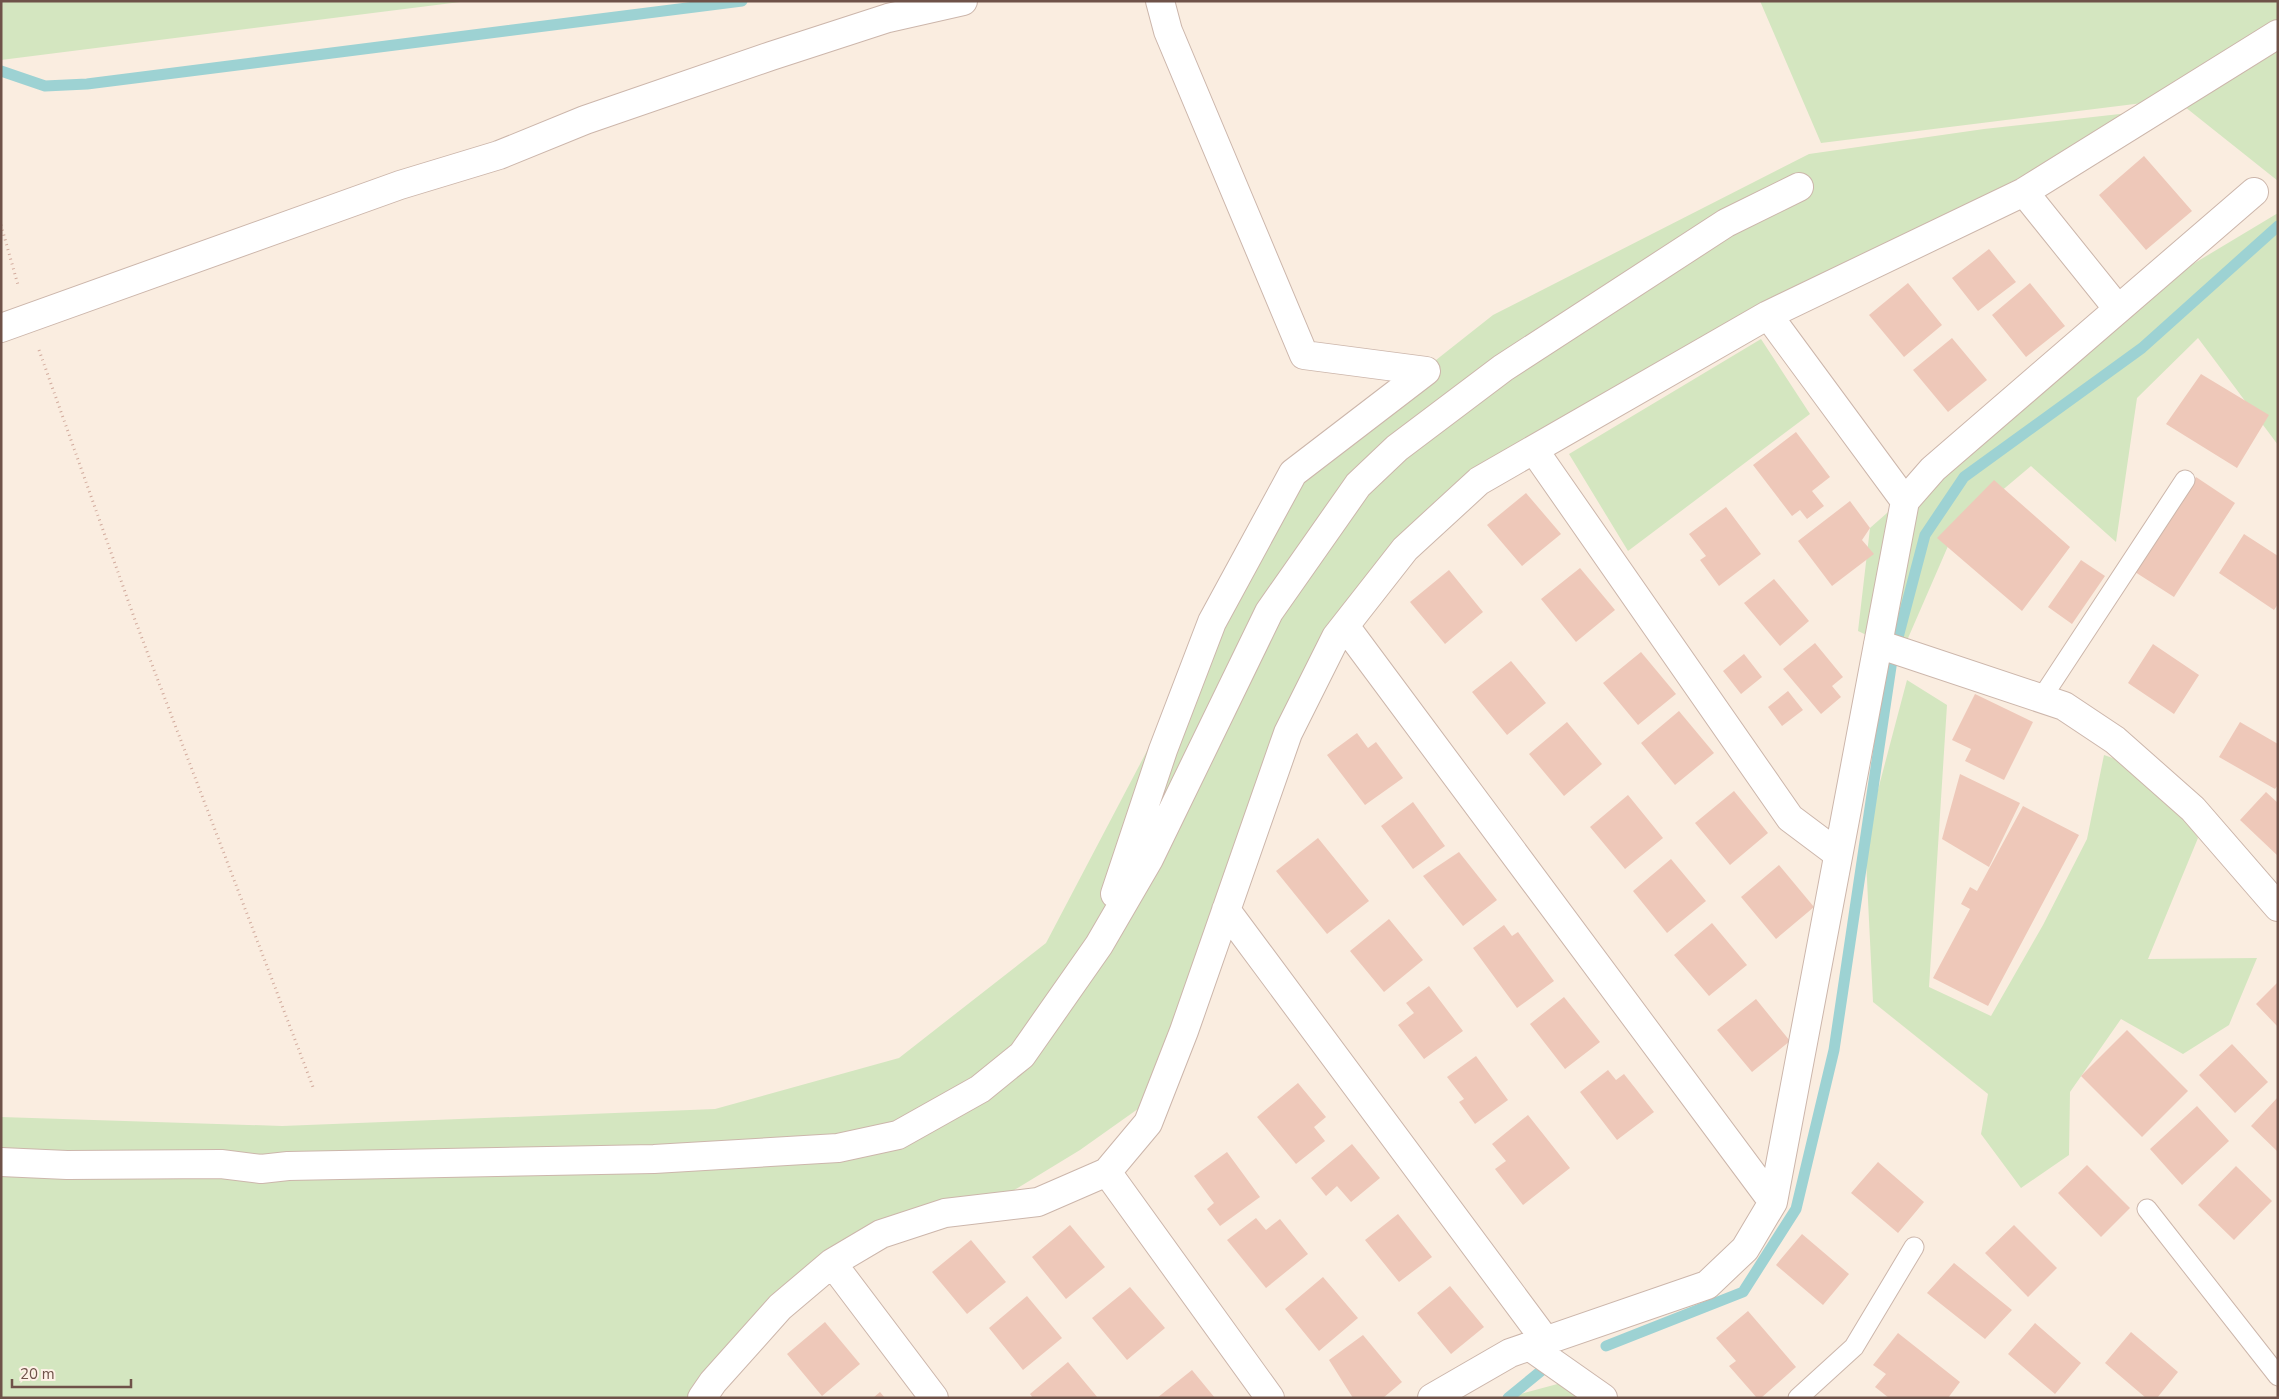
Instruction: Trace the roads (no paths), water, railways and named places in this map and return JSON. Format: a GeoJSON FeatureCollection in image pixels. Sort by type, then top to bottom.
{"type":"FeatureCollection","features":[{"type":"Feature","properties":{"kind":"street"},"geometry":{"type":"LineString","coordinates":[[1,328],[28,320],[400,185],[499,155],[585,120],[771,56],[888,18],[962,1]]}},
{"type":"Feature","properties":{"kind":"street"},"geometry":{"type":"LineString","coordinates":[[1099,945],[1163,750],[1212,622],[1294,473],[1426,371],[1304,355],[1168,31],[1160,1]]}},
{"type":"Feature","properties":{"kind":"street"},"geometry":{"type":"LineString","coordinates":[[702,1398],[713,1382],[780,1307],[832,1263],[881,1234],[945,1213],[1038,1202],[1107,1172],[1148,1123],[1184,1030],[1288,733],[1336,637],[1405,549],[1479,481],[1768,315],[2024,192],[2278,34]]}},
{"type":"Feature","properties":{"kind":"street"},"geometry":{"type":"LineString","coordinates":[[1,1162],[67,1165],[222,1164],[261,1169],[288,1166],[654,1159],[838,1148],[898,1135],[980,1089],[1022,1055],[1099,945],[1149,859],[1269,612],[1358,485],[1397,448],[1503,368],[1726,222],[1799,187]]}},
{"type":"Feature","properties":{"kind":"street"},"geometry":{"type":"LineString","coordinates":[[2024,192],[2118,309]]}},
{"type":"Feature","properties":{"kind":"street"},"geometry":{"type":"LineString","coordinates":[[1432,1398],[1510,1353],[1707,1285],[1745,1248],[1772,1202],[1838,854],[1889,647],[1905,501],[1933,469],[2254,192]]}},
{"type":"Feature","properties":{"kind":"street"},"geometry":{"type":"LineString","coordinates":[[1768,315],[1905,501]]}},
{"type":"Feature","properties":{"kind":"street"},"geometry":{"type":"LineString","coordinates":[[1534,450],[1790,818],[1838,854]]}},
{"type":"Feature","properties":{"kind":"street"},"geometry":{"type":"LineString","coordinates":[[1345,626],[1772,1202]]}},
{"type":"Feature","properties":{"kind":"street"},"geometry":{"type":"LineString","coordinates":[[1889,647],[2064,706],[2115,740],[2193,809],[2278,907]]}},
{"type":"Feature","properties":{"kind":"street"},"geometry":{"type":"LineString","coordinates":[[1226,910],[1537,1343],[1603,1398]]}},
{"type":"Feature","properties":{"kind":"street"},"geometry":{"type":"LineString","coordinates":[[1107,1172],[1270,1398]]}},
{"type":"Feature","properties":{"kind":"street"},"geometry":{"type":"LineString","coordinates":[[832,1263],[934,1398]]}},
{"type":"Feature","properties":{"kind":"lane"},"geometry":{"type":"LineString","coordinates":[[2041,699],[2185,480]]}},
{"type":"Feature","properties":{"kind":"lane"},"geometry":{"type":"LineString","coordinates":[[2147,1209],[2278,1376]]}},
{"type":"Feature","properties":{"kind":"lane"},"geometry":{"type":"LineString","coordinates":[[1798,1398],[1854,1347],[1914,1247]]}},
{"type":"Feature","properties":{"kind":"waterway"},"geometry":{"type":"LineString","coordinates":[[1,71],[45,86],[87,84],[742,1]]}},
{"type":"Feature","properties":{"kind":"waterway"},"geometry":{"type":"LineString","coordinates":[[1606,1346],[1743,1292],[1796,1209],[1834,1050],[1892,660],[1925,535],[1964,477],[2142,348],[2278,226]]}},
{"type":"Feature","properties":{"kind":"waterway"},"geometry":{"type":"LineString","coordinates":[[1508,1398],[1541,1371]]}}]}
